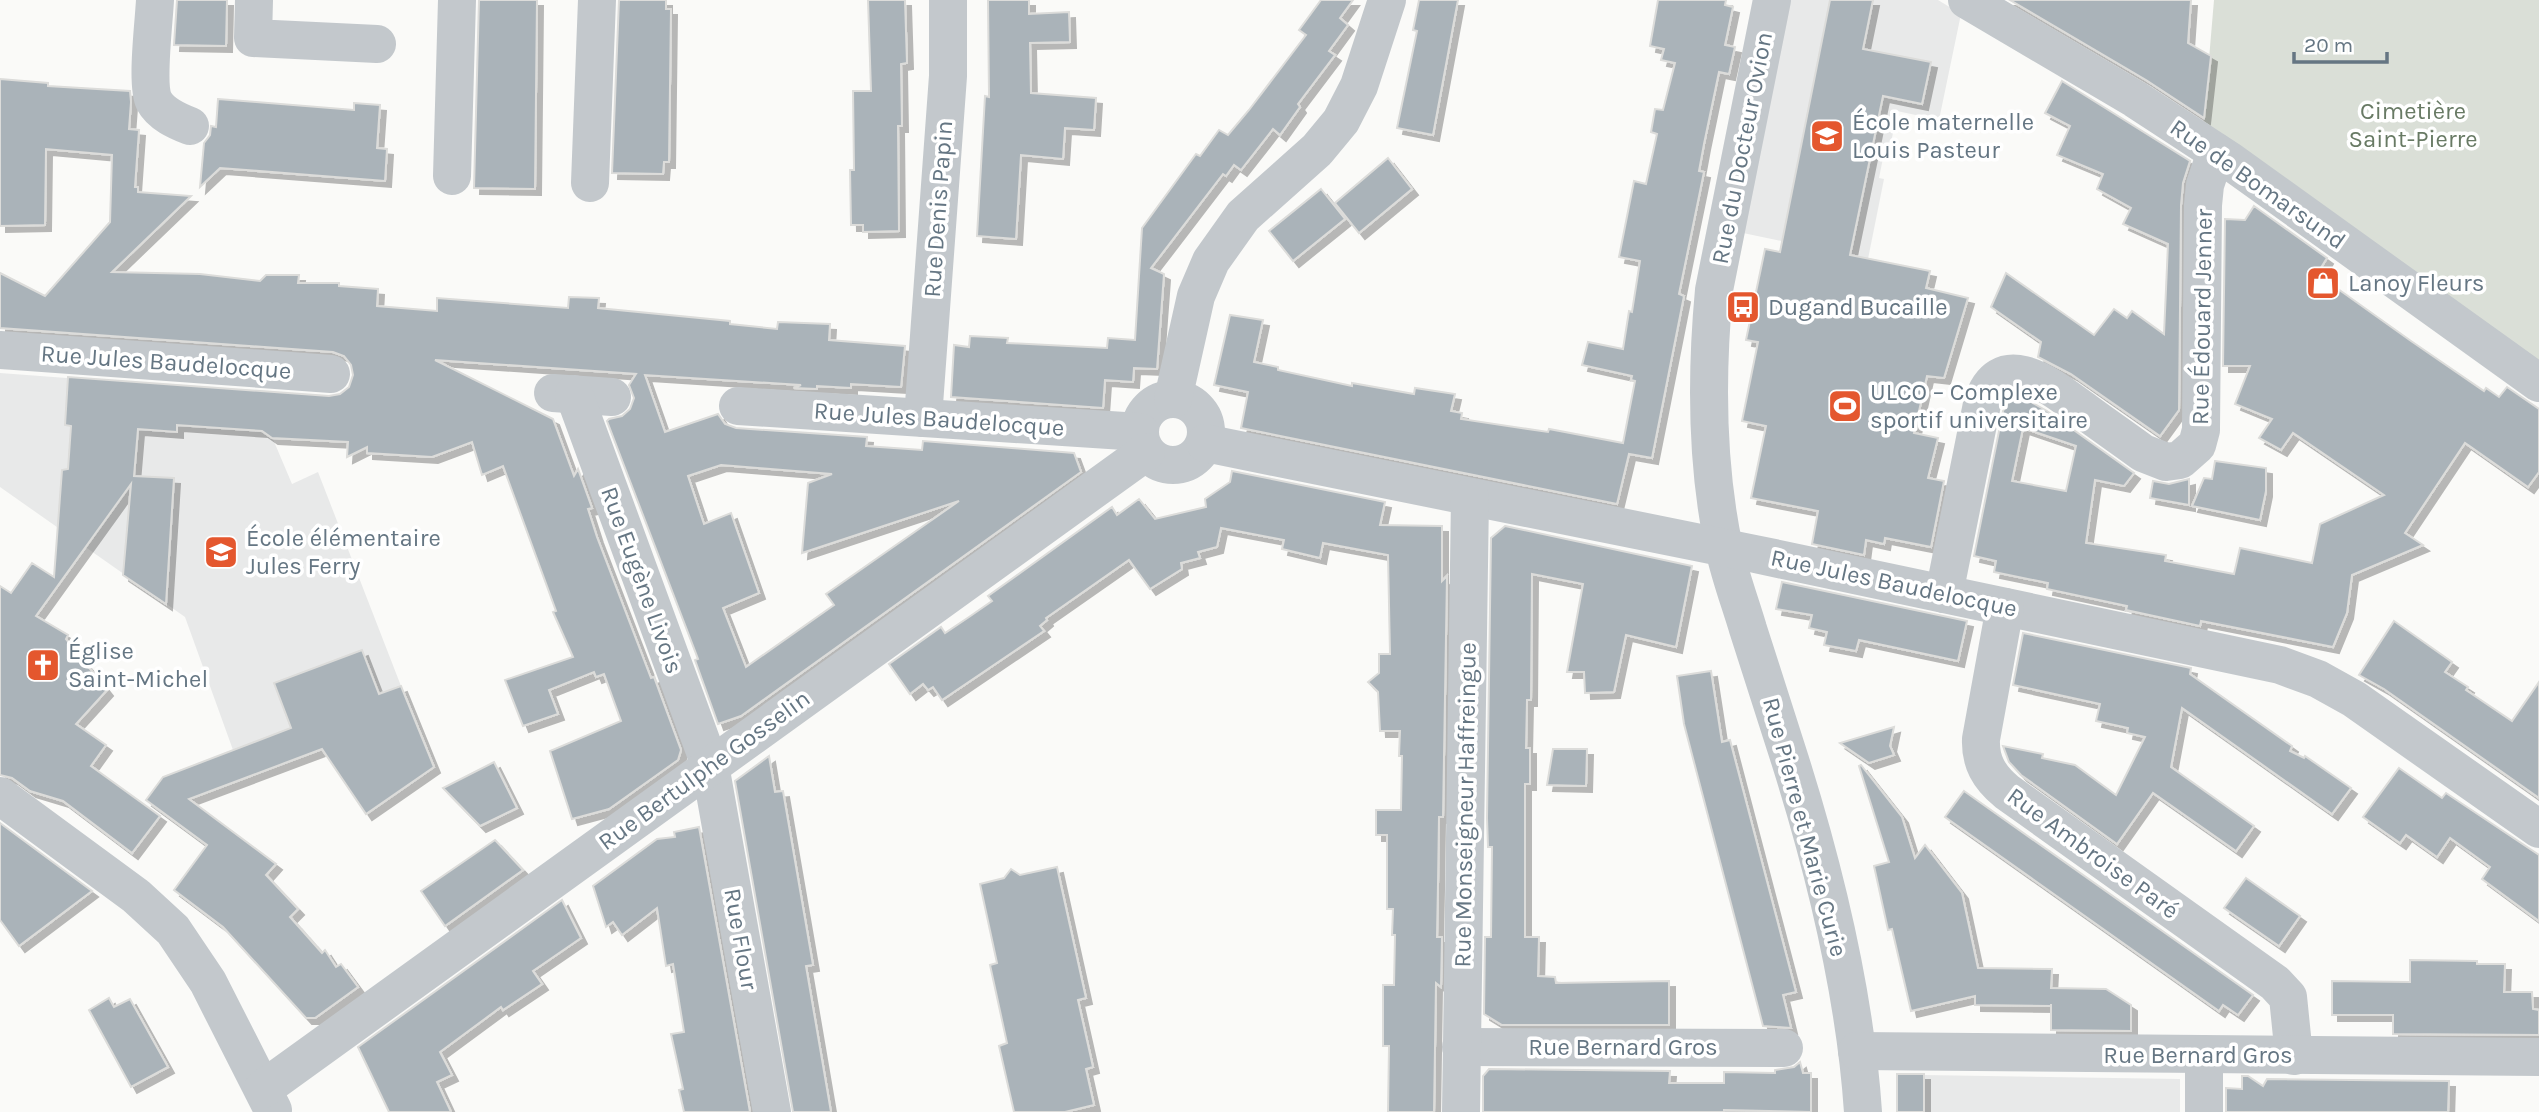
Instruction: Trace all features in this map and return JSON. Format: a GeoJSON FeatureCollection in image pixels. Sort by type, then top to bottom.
{"type":"FeatureCollection","features":[{"type":"Feature","properties":{"kind":"street"},"geometry":{"type":"LineString","coordinates":[[155,0],[151,91],[159,107],[190,126]]}},
{"type":"Feature","properties":{"kind":"street"},"geometry":{"type":"LineString","coordinates":[[254,0],[253,38],[377,44]]}},
{"type":"Feature","properties":{"kind":"street"},"geometry":{"type":"LineString","coordinates":[[452,176],[457,0]]}},
{"type":"Feature","properties":{"kind":"street"},"geometry":{"type":"LineString","coordinates":[[590,183],[597,0]]}},
{"type":"Feature","properties":{"kind":"street","name":"Rue Denis Papin"},"geometry":{"type":"LineString","coordinates":[[923,418],[948,76],[948,0]]}},
{"type":"Feature","properties":{"kind":"street"},"geometry":{"type":"LineString","coordinates":[[1173,399],[1196,296],[1211,261],[1243,216],[1317,150],[1341,121],[1359,86],[1387,0]]}},
{"type":"Feature","properties":{"kind":"street","name":"Rue du Docteur Ovion"},"geometry":{"type":"LineString","coordinates":[[1724,548],[1716,502],[1707,404],[1709,334],[1722,243],[1772,0]]}},
{"type":"Feature","properties":{"kind":"street","name":"Rue de Bomarsund"},"geometry":{"type":"LineString","coordinates":[[1967,0],[2135,99],[2216,152],[2539,383]]}},
{"type":"Feature","properties":{"kind":"street","name":"Rue Édouard Jenner"},"geometry":{"type":"LineString","coordinates":[[1944,594],[1982,404],[1989,388],[2000,378],[2014,373],[2039,380],[2158,461],[2180,460],[2197,445],[2201,430],[2203,205],[2205,185],[2216,152]]}},
{"type":"Feature","properties":{"kind":"street","name":"Rue Jules Baudelocque"},"geometry":{"type":"LineString","coordinates":[[0,350],[331,374]]}},
{"type":"Feature","properties":{"kind":"street","name":"Rue Eugène Livois"},"geometry":{"type":"LineString","coordinates":[[612,397],[564,393],[710,765]]}},
{"type":"Feature","properties":{"kind":"street"},"geometry":{"type":"LineString","coordinates":[[1173,399],[1187,402],[1199,411],[1207,429],[1205,443],[1193,460],[1178,466],[1158,462],[1143,442],[1143,417],[1162,400],[1173,399]]}},
{"type":"Feature","properties":{"kind":"street","name":"Rue Jules Baudelocque"},"geometry":{"type":"LineString","coordinates":[[738,405],[923,418],[1143,442]]}},
{"type":"Feature","properties":{"kind":"street","name":"Rue Bertulphe Gosselin"},"geometry":{"type":"LineString","coordinates":[[269,1100],[710,765],[1143,442]]}},
{"type":"Feature","properties":{"kind":"street","name":"Rue Jules Baudelocque"},"geometry":{"type":"LineString","coordinates":[[1205,443],[2237,654],[2300,671],[2354,699],[2539,829]]}},
{"type":"Feature","properties":{"kind":"street","name":"Rue Monseigneur Haffreingue"},"geometry":{"type":"LineString","coordinates":[[1461,1112],[1470,497]]}},
{"type":"Feature","properties":{"kind":"street","name":"Rue Pierre et Marie Curie"},"geometry":{"type":"LineString","coordinates":[[1724,548],[1821,866],[1842,959],[1857,1051],[1863,1112]]}},
{"type":"Feature","properties":{"kind":"street","name":"Rue Ambroise Paré"},"geometry":{"type":"LineString","coordinates":[[2005,607],[1981,739],[1983,762],[1989,773],[2007,792],[2275,983],[2288,997],[2294,1056]]}},
{"type":"Feature","properties":{"kind":"street","name":"Rue Flour"},"geometry":{"type":"LineString","coordinates":[[710,765],[772,1112]]}},
{"type":"Feature","properties":{"kind":"street"},"geometry":{"type":"LineString","coordinates":[[0,796],[136,896],[173,930],[208,982],[269,1100]]}},
{"type":"Feature","properties":{"kind":"street","name":"Rue Bernard Gros"},"geometry":{"type":"LineString","coordinates":[[1461,1046],[1784,1048]]}},
{"type":"Feature","properties":{"kind":"street","name":"Rue Bernard Gros"},"geometry":{"type":"LineString","coordinates":[[1857,1051],[2539,1057]]}},
{"type":"Feature","properties":{"kind":"street"},"geometry":{"type":"LineString","coordinates":[[2204,1055],[2204,1112]]}},
{"type":"Feature","properties":{"kind":"shaded area","name":"École maternelle Louis Pasteur"},"geometry":{"type":"Polygon","coordinates":[[[1790,0],[1938,0],[1961,14],[1939,120],[1897,111],[1889,154],[1884,153],[1879,178],[1884,179],[1868,259],[1743,233],[1790,0]]]}},
{"type":"Feature","properties":{"kind":"shaded area","name":"École élémentaire Jules Ferry"},"geometry":{"type":"Polygon","coordinates":[[[0,373],[253,392],[292,484],[318,472],[401,686],[233,750],[185,617],[0,487],[0,373]]]}},
{"type":"Feature","properties":{"kind":"shaded area"},"geometry":{"type":"Polygon","coordinates":[[[1924,1075],[2180,1079],[2180,1112],[1924,1112],[1924,1075]]]}},
{"type":"Feature","properties":{"kind":"green space","name":"Cimetière Saint-Pierre"},"geometry":{"type":"Polygon","coordinates":[[[2214,0],[2539,0],[2539,365],[2203,130],[2214,0]]]}},
{"type":"Feature","properties":{"kind":"building"},"geometry":{"type":"Polygon","coordinates":[[[177,0],[227,0],[226,46],[174,45],[177,0]]]}},
{"type":"Feature","properties":{"kind":"building"},"geometry":{"type":"Polygon","coordinates":[[[479,0],[537,0],[535,189],[474,188],[479,0]]]}},
{"type":"Feature","properties":{"kind":"building"},"geometry":{"type":"Polygon","coordinates":[[[619,0],[666,0],[666,9],[671,9],[669,162],[664,162],[663,174],[612,173],[619,0]]]}},
{"type":"Feature","properties":{"kind":"building"},"geometry":{"type":"Polygon","coordinates":[[[868,0],[905,0],[907,63],[901,64],[902,126],[898,126],[899,231],[863,232],[863,225],[851,225],[850,170],[854,170],[853,91],[871,91],[868,0]]]}},
{"type":"Feature","properties":{"kind":"building"},"geometry":{"type":"Polygon","coordinates":[[[988,0],[1029,0],[1029,14],[1069,12],[1070,42],[1030,43],[1031,93],[1096,98],[1094,130],[1065,128],[1063,159],[1021,155],[1016,239],[977,236],[985,96],[989,97],[988,0]]]}},
{"type":"Feature","properties":{"kind":"building"},"geometry":{"type":"Polygon","coordinates":[[[1321,0],[1353,0],[1340,18],[1348,25],[1329,51],[1335,55],[1298,104],[1300,107],[1280,135],[1273,129],[1241,170],[1234,165],[1226,176],[1223,174],[1151,268],[1164,274],[1157,369],[1134,368],[1133,382],[1105,380],[1103,408],[951,397],[954,345],[969,347],[970,336],[1008,338],[1007,343],[1107,348],[1108,338],[1135,340],[1142,228],[1196,154],[1200,156],[1219,130],[1228,135],[1249,110],[1306,35],[1299,30],[1321,0]]]}},
{"type":"Feature","properties":{"kind":"building"},"geometry":{"type":"Polygon","coordinates":[[[1419,0],[1458,0],[1433,135],[1397,128],[1417,31],[1413,30],[1419,0]]]}},
{"type":"Feature","properties":{"kind":"building"},"geometry":{"type":"Polygon","coordinates":[[[1658,0],[1726,0],[1725,5],[1733,7],[1725,45],[1735,47],[1729,74],[1719,72],[1704,144],[1699,171],[1704,172],[1679,294],[1684,296],[1652,458],[1629,454],[1617,504],[1241,428],[1248,392],[1214,385],[1230,315],[1263,320],[1254,362],[1278,367],[1278,370],[1352,386],[1352,383],[1414,394],[1415,388],[1455,394],[1451,411],[1462,413],[1461,419],[1548,432],[1549,429],[1623,443],[1635,381],[1631,380],[1632,376],[1582,365],[1588,342],[1623,349],[1629,311],[1632,312],[1640,261],[1619,257],[1634,181],[1646,184],[1657,134],[1651,132],[1655,109],[1663,110],[1675,63],[1661,60],[1664,49],[1650,46],[1658,0]]]}},
{"type":"Feature","properties":{"kind":"building"},"geometry":{"type":"Polygon","coordinates":[[[1830,0],[1873,0],[1863,49],[1931,62],[1922,104],[1883,96],[1850,255],[1930,271],[1926,288],[1968,298],[1944,378],[1927,376],[1914,433],[1938,438],[1928,478],[1944,481],[1931,547],[1885,538],[1884,544],[1866,540],[1864,555],[1812,544],[1818,511],[1751,498],[1766,426],[1742,421],[1758,342],[1746,340],[1765,249],[1780,252],[1830,0]]]}},
{"type":"Feature","properties":{"kind":"building"},"geometry":{"type":"Polygon","coordinates":[[[2010,0],[2191,0],[2188,43],[2211,56],[2204,118],[2146,80],[2010,0]]]}},
{"type":"Feature","properties":{"kind":"building"},"geometry":{"type":"Polygon","coordinates":[[[0,79],[48,83],[48,86],[130,91],[129,129],[139,130],[135,187],[138,187],[138,192],[191,196],[112,272],[200,274],[260,281],[266,275],[299,275],[298,283],[339,283],[339,286],[378,289],[377,306],[437,311],[437,298],[568,308],[569,297],[599,298],[598,308],[730,321],[730,324],[777,329],[778,322],[830,324],[829,340],[905,346],[901,387],[851,384],[851,388],[794,388],[801,385],[645,375],[665,432],[718,414],[725,424],[736,428],[867,437],[866,446],[922,450],[923,441],[1074,453],[1081,472],[741,716],[718,724],[695,660],[698,659],[607,421],[622,416],[630,409],[634,398],[629,385],[636,374],[435,360],[553,419],[574,476],[578,469],[592,508],[588,509],[597,537],[681,750],[678,760],[609,809],[572,819],[550,751],[621,721],[604,674],[596,677],[594,672],[549,690],[558,714],[523,726],[505,680],[573,657],[553,612],[556,611],[503,466],[482,475],[472,442],[432,457],[367,453],[367,447],[347,457],[348,442],[272,438],[262,431],[177,425],[177,432],[138,429],[134,476],[174,478],[166,604],[123,575],[131,484],[36,616],[68,635],[66,639],[107,690],[76,724],[106,745],[91,766],[160,816],[132,853],[63,801],[30,791],[12,778],[0,775],[0,586],[11,593],[32,563],[54,577],[62,470],[68,469],[71,426],[65,425],[68,377],[329,396],[340,394],[349,387],[353,375],[351,365],[344,356],[333,352],[0,328],[0,273],[45,296],[110,222],[112,155],[46,149],[45,225],[0,226],[0,79]],[[721,465],[688,476],[704,524],[731,513],[759,593],[723,608],[746,667],[834,605],[826,594],[959,501],[802,553],[808,483],[832,474],[721,465]]]}},
{"type":"Feature","properties":{"kind":"building"},"geometry":{"type":"Polygon","coordinates":[[[2062,81],[2190,161],[2183,183],[2181,205],[2179,410],[2160,436],[2071,374],[2038,357],[2041,342],[1991,307],[2006,273],[2094,335],[2114,309],[2127,318],[2132,311],[2164,334],[2168,244],[2123,224],[2131,208],[2097,189],[2103,174],[2057,155],[2070,126],[2045,113],[2062,81]]]}},
{"type":"Feature","properties":{"kind":"building"},"geometry":{"type":"Polygon","coordinates":[[[218,99],[354,110],[354,103],[380,105],[377,148],[387,149],[385,181],[220,168],[200,187],[204,143],[210,135],[211,126],[216,127],[218,99]]]}},
{"type":"Feature","properties":{"kind":"building"},"geometry":{"type":"Polygon","coordinates":[[[1388,158],[1412,189],[1359,233],[1335,203],[1388,158]]]}},
{"type":"Feature","properties":{"kind":"building"},"geometry":{"type":"Polygon","coordinates":[[[1321,189],[1345,219],[1293,261],[1269,231],[1321,189]]]}},
{"type":"Feature","properties":{"kind":"building"},"geometry":{"type":"Polygon","coordinates":[[[2254,206],[2327,258],[2317,274],[2411,341],[2484,391],[2486,388],[2499,397],[2507,387],[2539,409],[2539,472],[2528,487],[2465,443],[2405,533],[2423,545],[2352,575],[2347,613],[2333,647],[2201,621],[2200,626],[2126,610],[2127,606],[2047,589],[2048,583],[1994,572],[1996,561],[1974,556],[2003,411],[2011,396],[2022,397],[2047,411],[2134,473],[2124,486],[2095,480],[2086,543],[2166,555],[2165,561],[2234,574],[2240,548],[2312,563],[2320,524],[2384,495],[2293,433],[2281,450],[2259,438],[2272,419],[2235,404],[2250,366],[2223,366],[2225,219],[2245,220],[2254,206]],[[2023,428],[2012,481],[2066,491],[2076,446],[2023,428]]]}},
{"type":"Feature","properties":{"kind":"building"},"geometry":{"type":"Polygon","coordinates":[[[2215,461],[2266,468],[2266,491],[2260,520],[2192,506],[2204,478],[2212,479],[2215,461]]]}},
{"type":"Feature","properties":{"kind":"building"},"geometry":{"type":"Polygon","coordinates":[[[1232,471],[1385,502],[1380,525],[1442,526],[1442,581],[1447,576],[1443,817],[1439,817],[1437,937],[1442,937],[1441,987],[1436,983],[1434,1112],[1388,1112],[1389,1046],[1383,1046],[1383,985],[1394,985],[1395,935],[1392,935],[1393,909],[1387,909],[1387,835],[1376,835],[1376,810],[1401,810],[1402,756],[1399,756],[1400,731],[1380,731],[1378,692],[1368,682],[1379,673],[1379,654],[1390,654],[1388,555],[1323,543],[1320,558],[1282,549],[1284,540],[1221,528],[1217,547],[1198,552],[1200,558],[1181,563],[1182,569],[1150,589],[1129,560],[1046,618],[1040,626],[1044,631],[942,700],[933,687],[928,690],[923,684],[910,694],[889,664],[941,627],[945,633],[992,601],[988,596],[1112,507],[1117,515],[1139,499],[1155,519],[1206,507],[1205,499],[1230,482],[1232,471]]]}},
{"type":"Feature","properties":{"kind":"building"},"geometry":{"type":"Polygon","coordinates":[[[2189,479],[2189,505],[2150,498],[2153,481],[2169,484],[2189,479]]]}},
{"type":"Feature","properties":{"kind":"building"},"geometry":{"type":"Polygon","coordinates":[[[1505,526],[1692,566],[1676,647],[1626,635],[1614,692],[1585,693],[1584,672],[1567,672],[1583,584],[1532,574],[1531,700],[1527,700],[1526,748],[1530,748],[1530,784],[1525,784],[1525,937],[1539,937],[1538,976],[1555,977],[1556,983],[1669,981],[1669,1025],[1502,1025],[1484,1014],[1485,937],[1491,937],[1492,847],[1488,847],[1487,818],[1491,538],[1505,526]]]}},
{"type":"Feature","properties":{"kind":"building"},"geometry":{"type":"Polygon","coordinates":[[[1782,582],[1967,621],[1958,661],[1859,640],[1856,651],[1824,645],[1827,632],[1809,628],[1812,615],[1776,609],[1782,582]]]}},
{"type":"Feature","properties":{"kind":"building"},"geometry":{"type":"Polygon","coordinates":[[[2394,621],[2452,662],[2445,672],[2468,687],[2466,690],[2512,721],[2539,682],[2539,798],[2384,689],[2359,675],[2394,621]]]}},
{"type":"Feature","properties":{"kind":"building"},"geometry":{"type":"Polygon","coordinates":[[[2023,633],[2191,668],[2190,674],[2292,746],[2290,751],[2304,758],[2305,756],[2351,788],[2332,814],[2182,708],[2171,767],[2254,826],[2236,851],[2153,793],[2117,844],[2021,775],[2009,762],[2003,746],[2043,754],[2042,758],[2075,765],[2116,795],[2145,737],[2127,733],[2128,728],[2096,721],[2100,704],[2013,685],[2023,633]]]}},
{"type":"Feature","properties":{"kind":"building"},"geometry":{"type":"Polygon","coordinates":[[[362,650],[379,694],[401,686],[434,767],[366,814],[322,749],[189,799],[276,864],[266,875],[298,909],[290,917],[322,953],[325,950],[336,967],[341,964],[358,987],[315,1018],[306,1018],[223,927],[174,890],[207,845],[146,800],[163,777],[291,728],[274,683],[362,650]]]}},
{"type":"Feature","properties":{"kind":"building"},"geometry":{"type":"Polygon","coordinates":[[[1711,671],[1722,742],[1730,740],[1796,992],[1783,995],[1791,1028],[1763,1026],[1684,724],[1677,676],[1711,671]]]}},
{"type":"Feature","properties":{"kind":"building"},"geometry":{"type":"Polygon","coordinates":[[[1894,727],[1890,746],[1894,755],[1869,763],[1840,743],[1894,727]]]}},
{"type":"Feature","properties":{"kind":"building"},"geometry":{"type":"Polygon","coordinates":[[[1553,749],[1587,749],[1586,786],[1547,785],[1553,749]]]}},
{"type":"Feature","properties":{"kind":"building"},"geometry":{"type":"Polygon","coordinates":[[[769,756],[775,792],[783,791],[813,965],[806,966],[831,1112],[793,1112],[735,781],[769,756]]]}},
{"type":"Feature","properties":{"kind":"building"},"geometry":{"type":"Polygon","coordinates":[[[494,762],[517,808],[480,826],[443,788],[494,762]]]}},
{"type":"Feature","properties":{"kind":"building"},"geometry":{"type":"Polygon","coordinates":[[[1861,765],[1902,817],[1915,858],[1925,845],[1962,893],[1978,968],[2052,969],[2051,988],[2106,989],[2131,1005],[2131,1031],[2051,1030],[2051,1006],[1975,1005],[1975,996],[1911,1011],[1892,929],[1888,930],[1874,866],[1889,862],[1859,766],[1861,765]]]}},
{"type":"Feature","properties":{"kind":"building"},"geometry":{"type":"Polygon","coordinates":[[[2399,768],[2442,798],[2446,793],[2539,855],[2539,921],[2482,879],[2490,867],[2450,838],[2437,857],[2406,835],[2400,843],[2363,817],[2399,768]]]}},
{"type":"Feature","properties":{"kind":"building"},"geometry":{"type":"Polygon","coordinates":[[[1964,791],[2253,995],[2238,1015],[2223,1005],[2219,1011],[1945,817],[1964,791]]]}},
{"type":"Feature","properties":{"kind":"building"},"geometry":{"type":"Polygon","coordinates":[[[0,823],[92,891],[19,946],[0,920],[0,823]]]}},
{"type":"Feature","properties":{"kind":"building"},"geometry":{"type":"Polygon","coordinates":[[[699,827],[750,1112],[684,1112],[679,1090],[683,1089],[671,1034],[684,1032],[673,964],[666,966],[657,908],[622,935],[613,922],[606,927],[593,886],[657,839],[675,837],[674,832],[699,827]]]}},
{"type":"Feature","properties":{"kind":"building"},"geometry":{"type":"Polygon","coordinates":[[[495,840],[523,870],[445,926],[421,891],[495,840]]]}},
{"type":"Feature","properties":{"kind":"building"},"geometry":{"type":"Polygon","coordinates":[[[1057,867],[1086,998],[1078,1000],[1093,1067],[1086,1069],[1094,1105],[1065,1112],[1014,1112],[999,1046],[1007,1043],[990,965],[997,963],[980,884],[1004,878],[1011,869],[1020,875],[1057,867]]]}},
{"type":"Feature","properties":{"kind":"building"},"geometry":{"type":"Polygon","coordinates":[[[2246,878],[2300,916],[2279,946],[2224,908],[2246,878]]]}},
{"type":"Feature","properties":{"kind":"building"},"geometry":{"type":"Polygon","coordinates":[[[562,900],[581,938],[533,971],[542,984],[503,1010],[501,1007],[440,1052],[452,1075],[437,1082],[451,1112],[389,1112],[358,1047],[562,900]]]}},
{"type":"Feature","properties":{"kind":"building"},"geometry":{"type":"Polygon","coordinates":[[[2410,960],[2505,964],[2504,992],[2532,992],[2533,1009],[2539,1010],[2539,1035],[2393,1034],[2393,1015],[2332,1015],[2332,981],[2410,982],[2410,960]]]}},
{"type":"Feature","properties":{"kind":"building"},"geometry":{"type":"Polygon","coordinates":[[[109,998],[114,1007],[130,999],[168,1067],[131,1087],[89,1010],[109,998]]]}},
{"type":"Feature","properties":{"kind":"building"},"geometry":{"type":"Polygon","coordinates":[[[1800,1062],[1803,1073],[1811,1073],[1811,1112],[1483,1112],[1483,1076],[1489,1069],[1670,1071],[1669,1083],[1724,1083],[1724,1072],[1775,1073],[1775,1070],[1794,1067],[1800,1062]]]}},
{"type":"Feature","properties":{"kind":"building"},"geometry":{"type":"Polygon","coordinates":[[[1897,1074],[1924,1074],[1924,1112],[1897,1112],[1897,1074]]]}},
{"type":"Feature","properties":{"kind":"building"},"geometry":{"type":"Polygon","coordinates":[[[2242,1076],[2248,1076],[2263,1086],[2267,1079],[2449,1081],[2448,1112],[2226,1112],[2226,1088],[2242,1089],[2242,1076]]]}},
{"type":"Feature","properties":{"kind":"place","name":"École maternelle Louis Pasteur"},"geometry":{"type":"Point","coordinates":[1827,136]}},
{"type":"Feature","properties":{"kind":"place","name":"Lanoy Fleurs"},"geometry":{"type":"Point","coordinates":[2323,283]}},
{"type":"Feature","properties":{"kind":"place","name":"Dugand Bucaille"},"geometry":{"type":"Point","coordinates":[1743,307]}},
{"type":"Feature","properties":{"kind":"place","name":"ULCO – Complexe sportif universitaire"},"geometry":{"type":"Point","coordinates":[1845,406]}},
{"type":"Feature","properties":{"kind":"place","name":"École élémentaire Jules Ferry"},"geometry":{"type":"Point","coordinates":[221,552]}},
{"type":"Feature","properties":{"kind":"place","name":"Église Saint-Michel"},"geometry":{"type":"Point","coordinates":[43,665]}}]}
